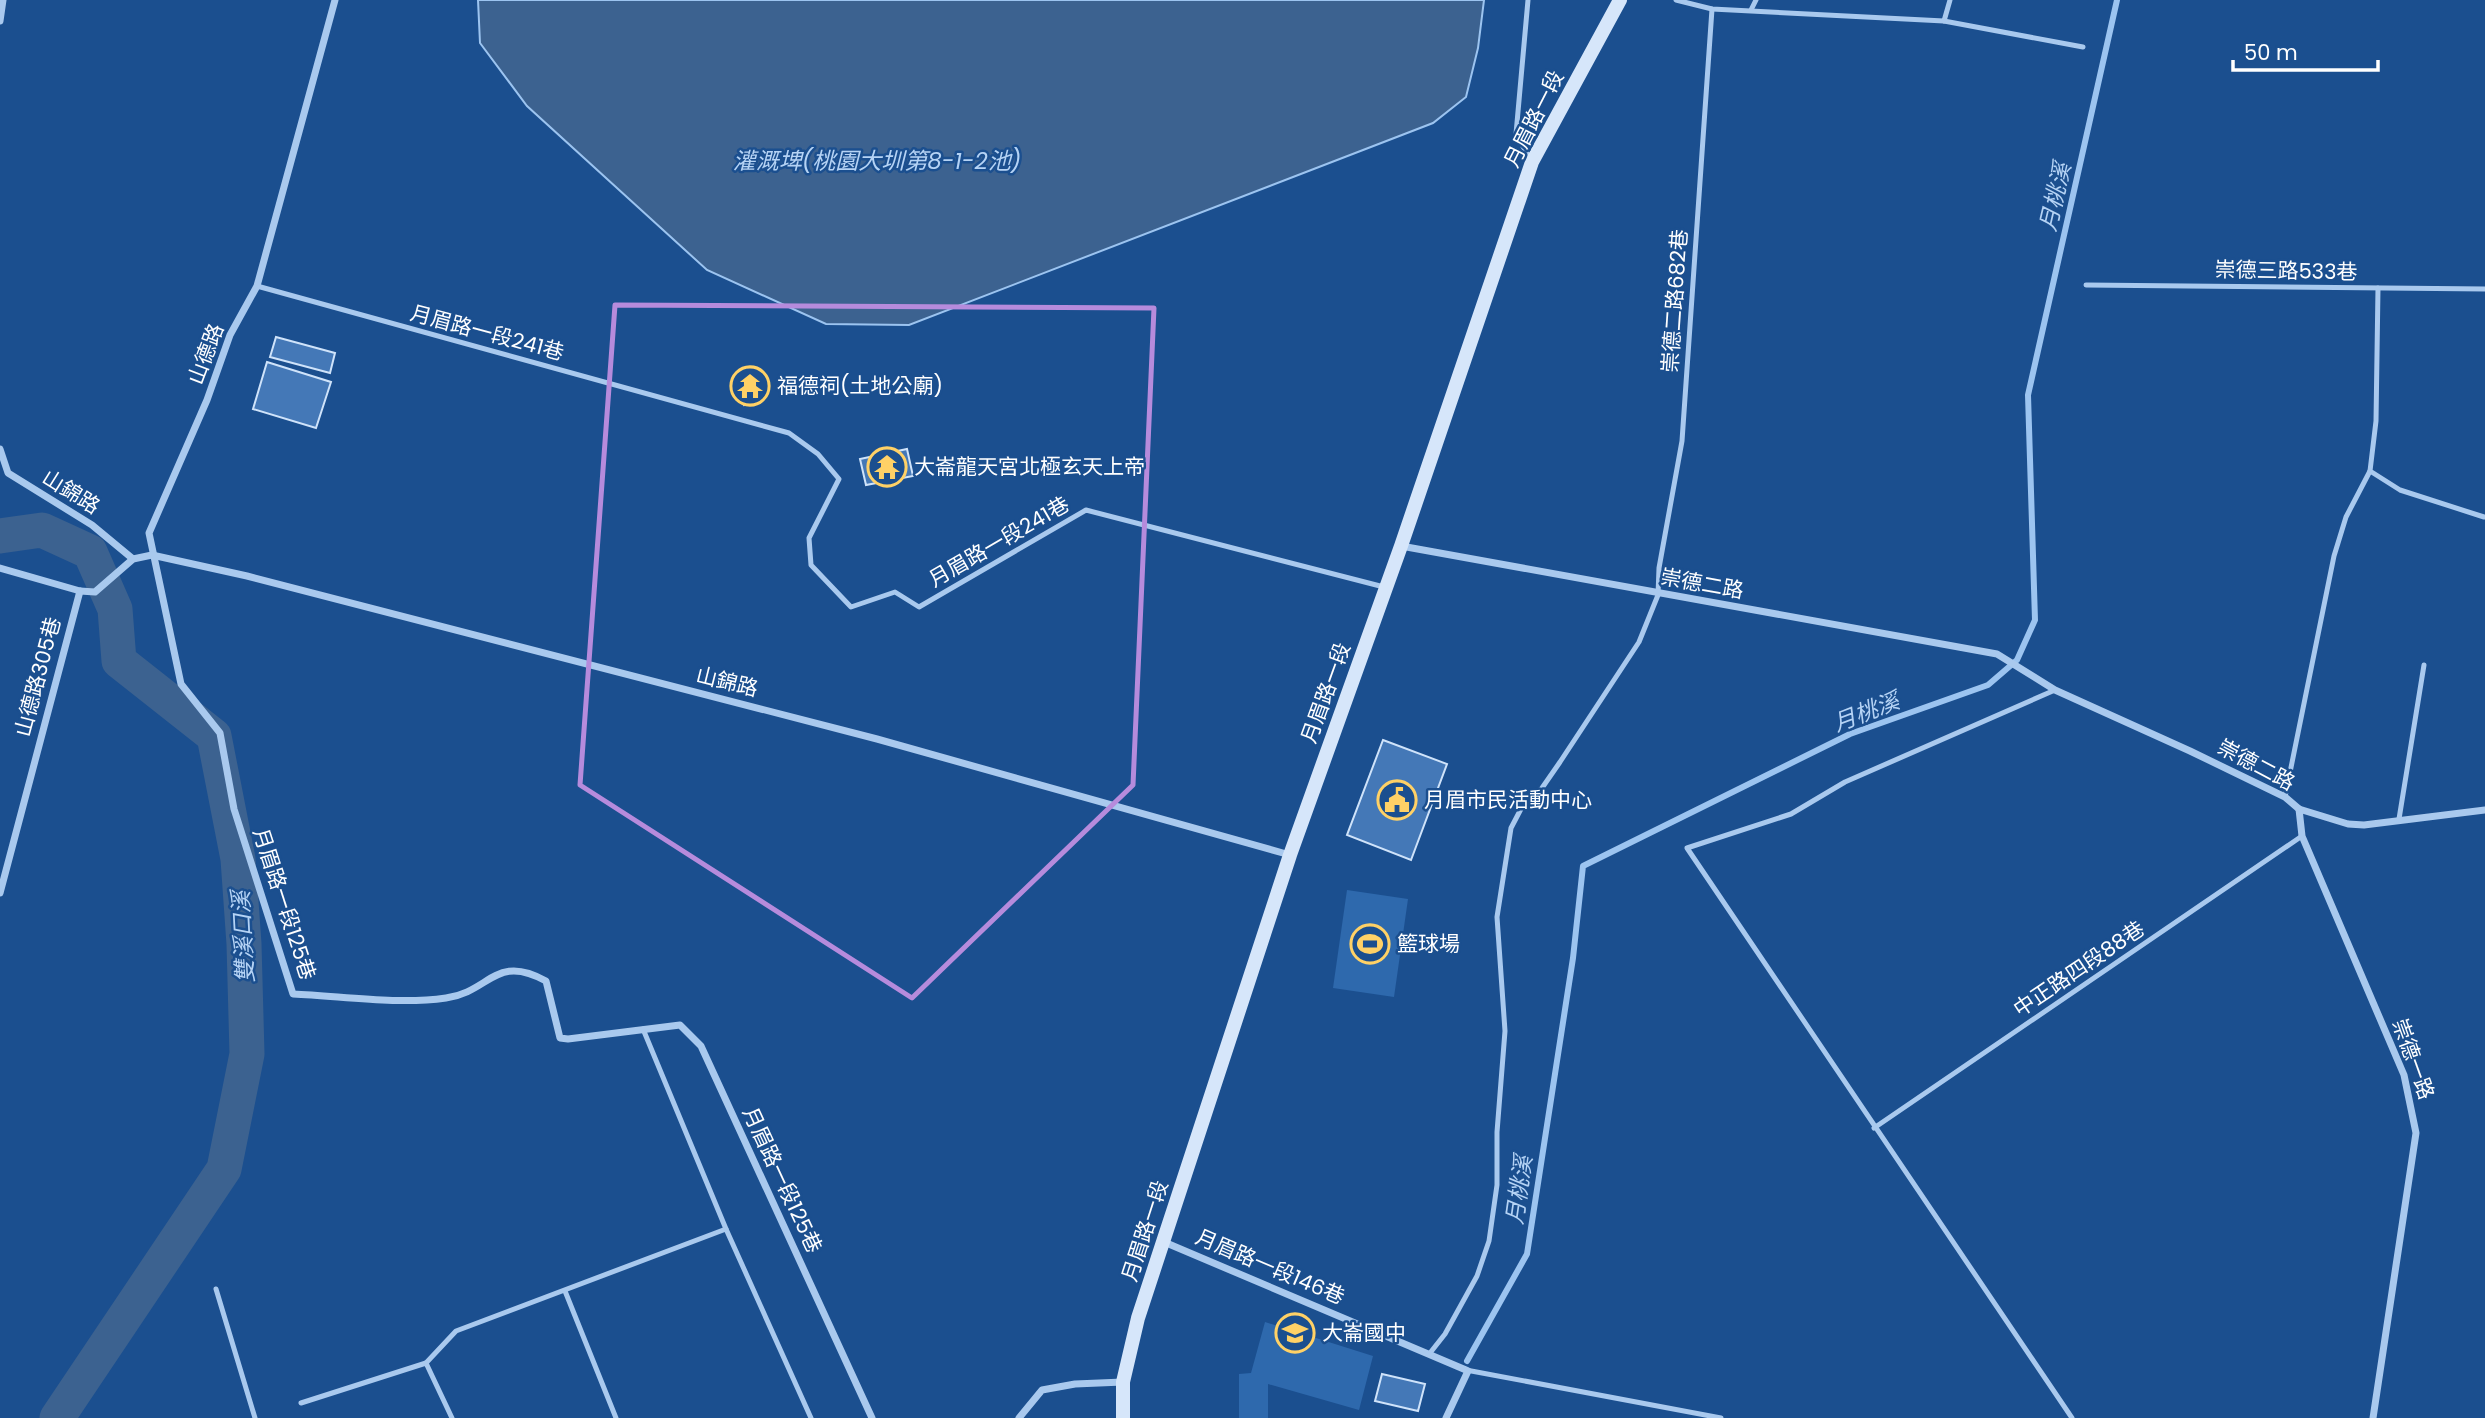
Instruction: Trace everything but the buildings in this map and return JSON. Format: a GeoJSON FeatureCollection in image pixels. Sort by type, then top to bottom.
{"type":"FeatureCollection","features":[{"type":"Feature","properties":{"kind":"street"},"geometry":{"type":"LineString","coordinates":[[0,21],[3,0]]}},
{"type":"Feature","properties":{"kind":"street","name":"山德路"},"geometry":{"type":"LineString","coordinates":[[152,555],[149,533],[207,400],[230,335],[257,286],[335,0]]}},
{"type":"Feature","properties":{"kind":"street","name":"月眉路一段"},"geometry":{"type":"LineString","coordinates":[[1123,1418],[1123,1382],[1138,1318],[1290,855],[1387,588],[1532,162],[1620,0]]}},
{"type":"Feature","properties":{"kind":"street","name":"山錦路"},"geometry":{"type":"LineString","coordinates":[[0,449],[8,473],[92,525],[133,559]]}},
{"type":"Feature","properties":{"kind":"street","name":"崇德二路"},"geometry":{"type":"LineString","coordinates":[[1401,546],[1997,654],[2055,690],[2285,797],[2299,809],[2348,824],[2482,811]]}},
{"type":"Feature","properties":{"kind":"street"},"geometry":{"type":"LineString","coordinates":[[0,568],[80,591],[96,592],[133,559],[152,555]]}},
{"type":"Feature","properties":{"kind":"street","name":"山錦路"},"geometry":{"type":"LineString","coordinates":[[152,555],[261,580],[877,739],[1290,855]]}},
{"type":"Feature","properties":{"kind":"street","name":"月眉路一段125巷"},"geometry":{"type":"LineString","coordinates":[[152,555],[181,684],[220,733],[234,809],[293,994],[448,998],[512,969],[525,970],[546,981],[560,1038],[680,1025],[701,1046],[872,1418]]}},
{"type":"Feature","properties":{"kind":"street","name":"山德路305巷"},"geometry":{"type":"LineString","coordinates":[[0,893],[80,591]]}},
{"type":"Feature","properties":{"kind":"street","name":"崇德一路"},"geometry":{"type":"LineString","coordinates":[[2299,809],[2302,836],[2404,1076],[2414,1110],[2416,1133],[2373,1418]]}},
{"type":"Feature","properties":{"kind":"street","name":"月眉路一段146巷"},"geometry":{"type":"LineString","coordinates":[[1164,1242],[1467,1370]]}},
{"type":"Feature","properties":{"kind":"street"},"geometry":{"type":"LineString","coordinates":[[1446,1418],[1467,1370]]}},
{"type":"Feature","properties":{"kind":"street"},"geometry":{"type":"LineString","coordinates":[[1019,1418],[1042,1390],[1075,1384],[1123,1382]]}},
{"type":"Feature","properties":{"kind":"lane"},"geometry":{"type":"LineString","coordinates":[[1528,0],[1516,134],[1532,162]]}},
{"type":"Feature","properties":{"kind":"lane"},"geometry":{"type":"LineString","coordinates":[[1676,0],[1713,9],[1944,21],[2083,47]]}},
{"type":"Feature","properties":{"kind":"lane"},"geometry":{"type":"LineString","coordinates":[[1751,10],[1756,0]]}},
{"type":"Feature","properties":{"kind":"lane"},"geometry":{"type":"LineString","coordinates":[[1944,21],[1950,0]]}},
{"type":"Feature","properties":{"kind":"lane","name":"崇德二路682巷"},"geometry":{"type":"LineString","coordinates":[[1430,1353],[1445,1334],[1477,1276],[1489,1241],[1497,1185],[1497,1132],[1505,1031],[1497,917],[1511,828],[1522,807],[1548,779],[1639,642],[1658,594],[1661,555],[1682,441],[1713,9]]}},
{"type":"Feature","properties":{"kind":"lane","name":"崇德三路533巷"},"geometry":{"type":"LineString","coordinates":[[2086,285],[2485,289]]}},
{"type":"Feature","properties":{"kind":"lane","name":"月眉路一段241巷"},"geometry":{"type":"LineString","coordinates":[[257,286],[789,433],[818,454],[839,479],[809,538],[811,565],[850,607],[895,593],[919,607],[1086,510],[1387,588]]}},
{"type":"Feature","properties":{"kind":"lane"},"geometry":{"type":"LineString","coordinates":[[2285,797],[2334,556],[2346,517],[2370,471],[2376,421],[2378,288]]}},
{"type":"Feature","properties":{"kind":"lane"},"geometry":{"type":"LineString","coordinates":[[2370,471],[2400,490],[2484,517]]}},
{"type":"Feature","properties":{"kind":"lane"},"geometry":{"type":"LineString","coordinates":[[2399,819],[2424,666]]}},
{"type":"Feature","properties":{"kind":"lane"},"geometry":{"type":"LineString","coordinates":[[2055,690],[1845,782],[1791,814],[1687,848],[2072,1418]]}},
{"type":"Feature","properties":{"kind":"lane"},"geometry":{"type":"LineString","coordinates":[[2482,811],[2485,802]]}},
{"type":"Feature","properties":{"kind":"lane","name":"中正路四段88巷"},"geometry":{"type":"LineString","coordinates":[[1874,1128],[2302,836]]}},
{"type":"Feature","properties":{"kind":"lane"},"geometry":{"type":"LineString","coordinates":[[643,1029],[726,1228],[811,1418]]}},
{"type":"Feature","properties":{"kind":"lane"},"geometry":{"type":"LineString","coordinates":[[301,1403],[426,1363],[456,1331],[565,1292],[726,1228]]}},
{"type":"Feature","properties":{"kind":"lane"},"geometry":{"type":"LineString","coordinates":[[216,1289],[255,1418]]}},
{"type":"Feature","properties":{"kind":"lane"},"geometry":{"type":"LineString","coordinates":[[565,1292],[616,1418]]}},
{"type":"Feature","properties":{"kind":"lane"},"geometry":{"type":"LineString","coordinates":[[426,1363],[452,1418]]}},
{"type":"Feature","properties":{"kind":"lane"},"geometry":{"type":"LineString","coordinates":[[1467,1370],[1721,1418]]}},
{"type":"Feature","properties":{"kind":"highlighted area"},"geometry":{"type":"Polygon","coordinates":[[[615,305],[1154,308],[1133,785],[912,998],[580,785],[615,305]]]}},
{"type":"Feature","properties":{"kind":"shaded area","name":"籃球場"},"geometry":{"type":"Polygon","coordinates":[[[1347,890],[1408,899],[1394,997],[1333,988],[1347,890]]]}},
{"type":"Feature","properties":{"kind":"shaded area"},"geometry":{"type":"Polygon","coordinates":[[[1265,1322],[1373,1356],[1359,1410],[1268,1384],[1268,1418],[1239,1418],[1239,1374],[1251,1373],[1265,1322]]]}},
{"type":"Feature","properties":{"kind":"water","name":"灌溉埤(桃園大圳第8-1-2池)"},"geometry":{"type":"Polygon","coordinates":[[[478,0],[1484,0],[1478,48],[1466,97],[1433,123],[909,325],[826,324],[707,270],[527,106],[480,43],[478,0]]]}},
{"type":"Feature","properties":{"kind":"waterway","name":"月桃溪"},"geometry":{"type":"LineString","coordinates":[[1467,1361],[1527,1254],[1573,958],[1583,866],[1850,734],[1988,685],[2017,660],[2035,620],[2028,395],[2117,0]]}},
{"type":"Feature","properties":{"kind":"waterway","name":"雙溪口溪"},"geometry":{"type":"LineString","coordinates":[[0,536],[42,530],[90,552],[115,609],[119,661],[214,736],[238,859],[244,944],[247,1054],[224,1169],[57,1418]]}},
{"type":"Feature","properties":{"kind":"place","name":"福德祠(土地公廟)"},"geometry":{"type":"Point","coordinates":[750,386]}},
{"type":"Feature","properties":{"kind":"place","name":"大崙龍天宮北極玄天上帝"},"geometry":{"type":"Point","coordinates":[887,467]}},
{"type":"Feature","properties":{"kind":"place","name":"月眉市民活動中心"},"geometry":{"type":"Point","coordinates":[1397,800]}},
{"type":"Feature","properties":{"kind":"place","name":"籃球場"},"geometry":{"type":"Point","coordinates":[1370,944]}},
{"type":"Feature","properties":{"kind":"place","name":"大崙國中"},"geometry":{"type":"Point","coordinates":[1295,1333]}}]}
